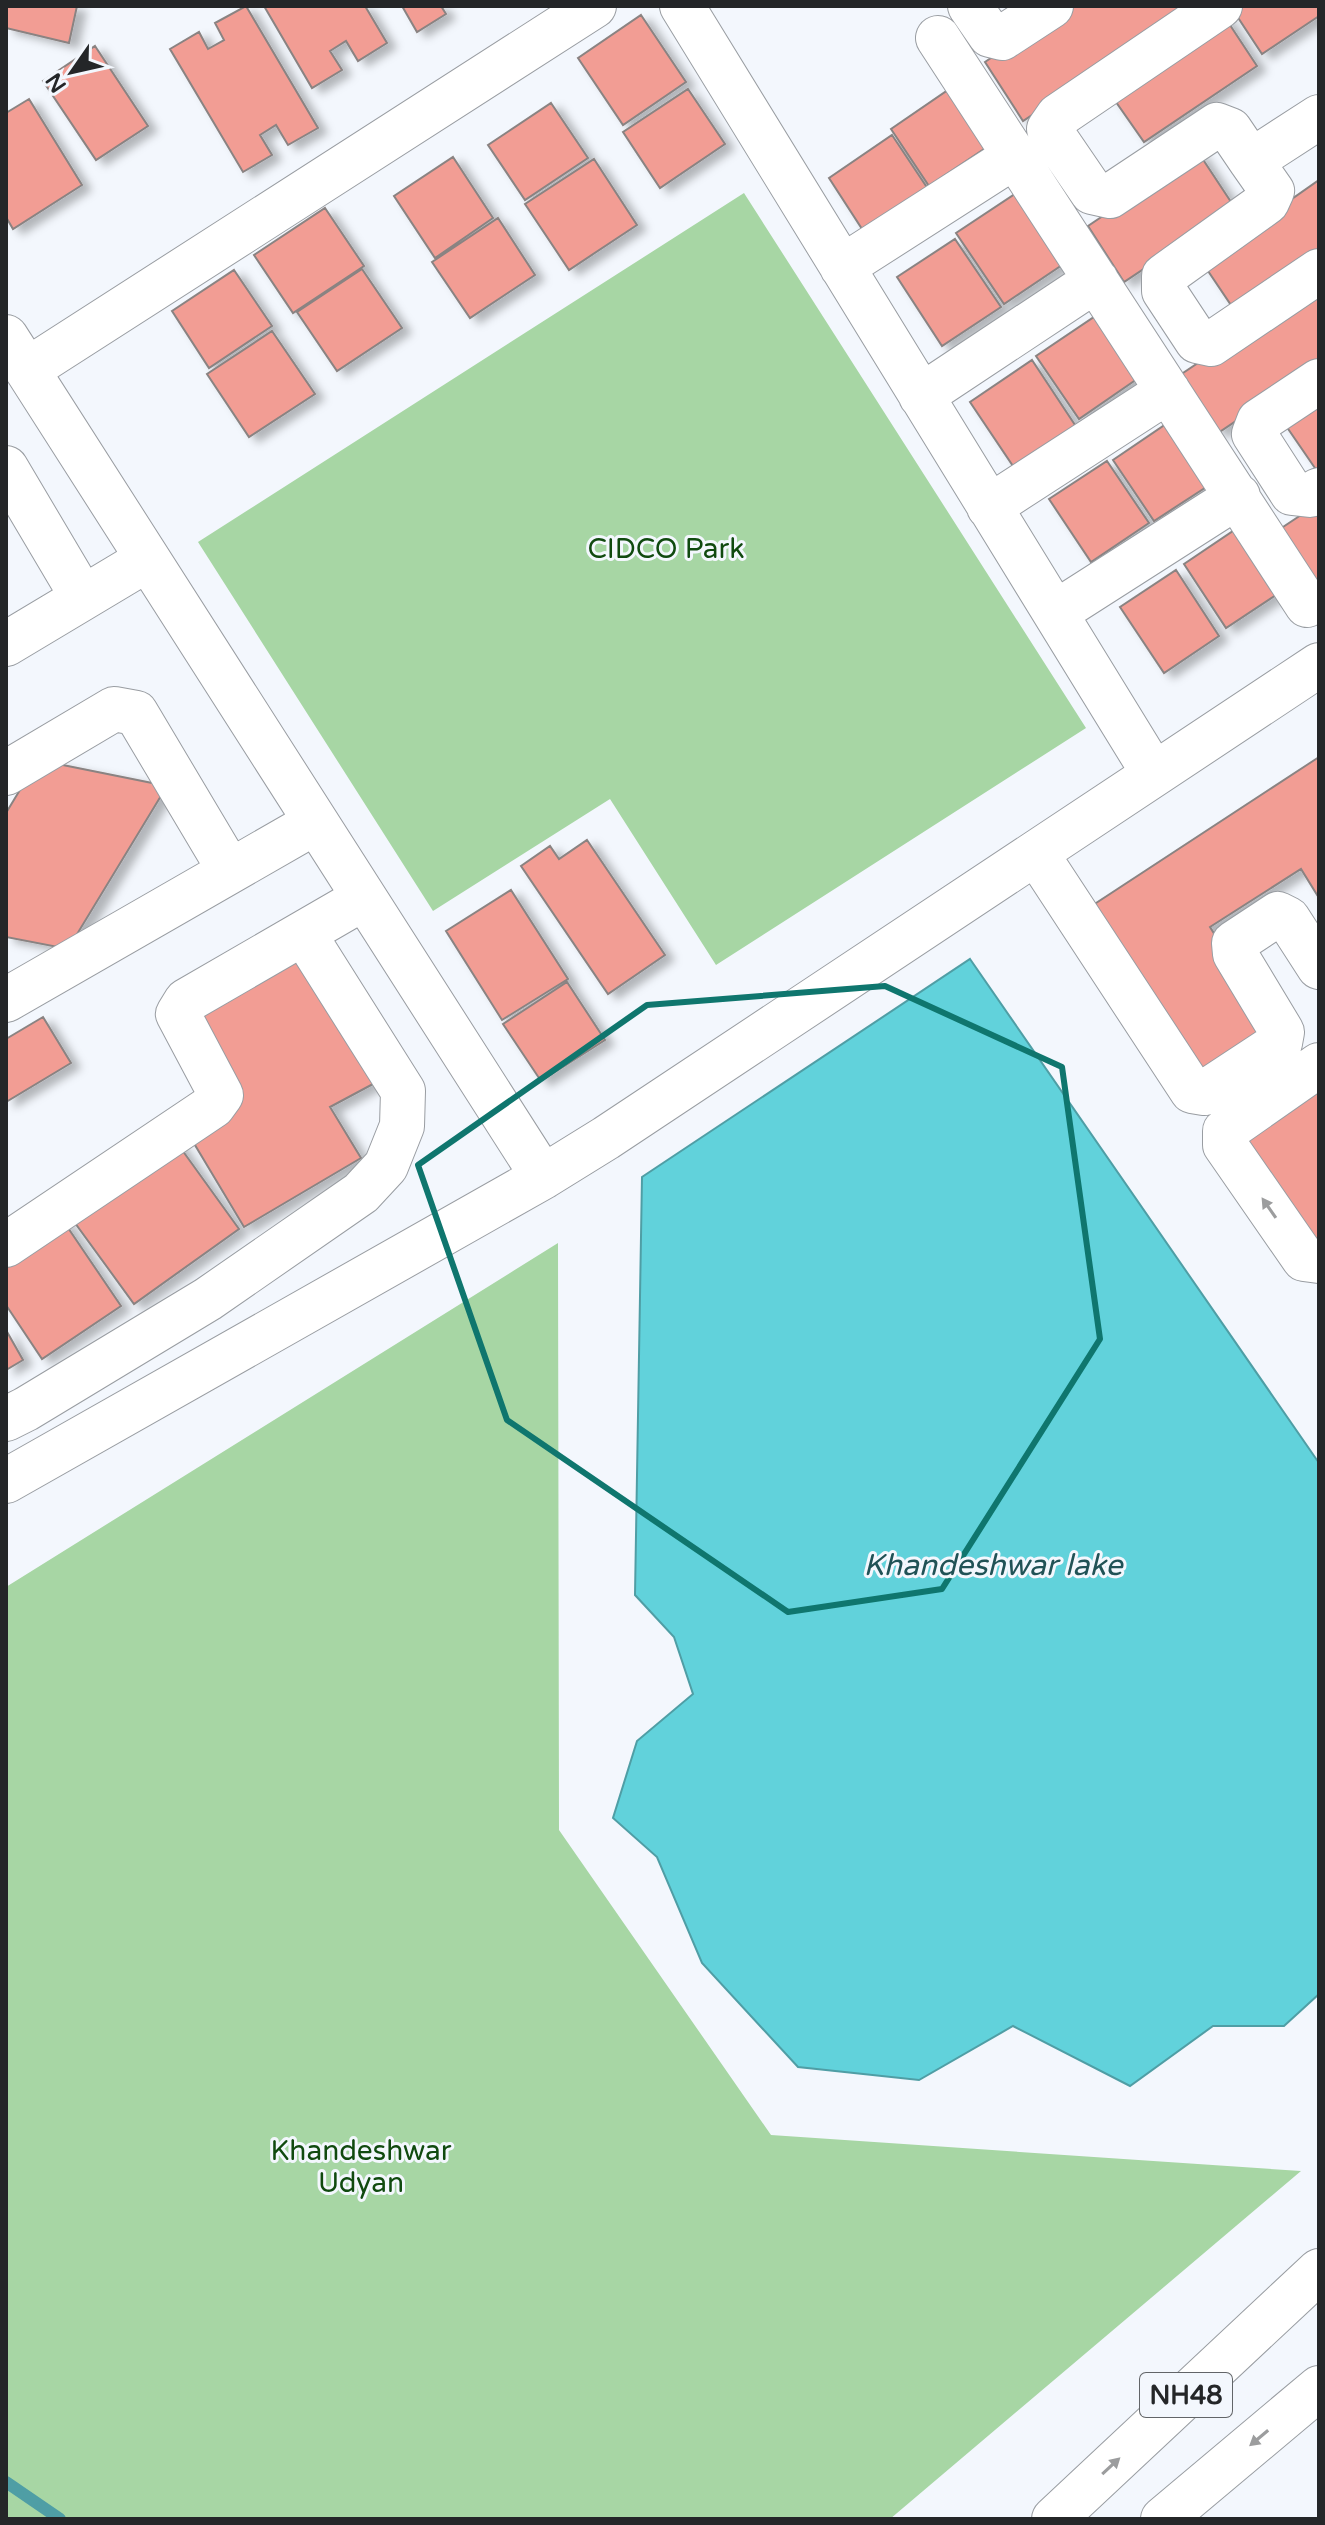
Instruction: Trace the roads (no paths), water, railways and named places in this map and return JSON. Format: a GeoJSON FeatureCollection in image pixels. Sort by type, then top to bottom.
{"type":"FeatureCollection","features":[{"type":"Feature","properties":{"kind":"main road"},"geometry":{"type":"LineString","coordinates":[[543,1177],[17,354],[594,6]]}},
{"type":"Feature","properties":{"kind":"main road"},"geometry":{"type":"LineString","coordinates":[[682,6],[1154,774]]}},
{"type":"Feature","properties":{"kind":"main road"},"geometry":{"type":"LineString","coordinates":[[970,6],[990,35],[1002,38],[1051,6]]}},
{"type":"Feature","properties":{"kind":"main road"},"geometry":{"type":"LineString","coordinates":[[1220,6],[1058,116],[1049,129],[1092,192],[1110,196],[1217,125],[1230,130],[1272,191],[1267,202],[1164,276],[1164,291],[1197,341],[1211,344],[1319,271]]}},
{"type":"Feature","properties":{"kind":"main road"},"geometry":{"type":"LineString","coordinates":[[938,38],[1307,605]]}},
{"type":"Feature","properties":{"kind":"main road"},"geometry":{"type":"LineString","coordinates":[[1251,161],[1319,117]]}},
{"type":"Feature","properties":{"kind":"main road"},"geometry":{"type":"LineString","coordinates":[[842,267],[1015,156]]}},
{"type":"Feature","properties":{"kind":"main road"},"geometry":{"type":"LineString","coordinates":[[921,396],[1096,280]]}},
{"type":"Feature","properties":{"kind":"main road"},"geometry":{"type":"LineString","coordinates":[[1319,381],[1259,421],[1254,434],[1292,493],[1310,495],[1319,490]]}},
{"type":"Feature","properties":{"kind":"main road"},"geometry":{"type":"LineString","coordinates":[[989,507],[1168,391]]}},
{"type":"Feature","properties":{"kind":"main road"},"geometry":{"type":"LineString","coordinates":[[6,468],[83,598]]}},
{"type":"Feature","properties":{"kind":"main road"},"geometry":{"type":"LineString","coordinates":[[1055,613],[1238,496]]}},
{"type":"Feature","properties":{"kind":"main road"},"geometry":{"type":"LineString","coordinates":[[6,644],[148,559]]}},
{"type":"Feature","properties":{"kind":"main road"},"geometry":{"type":"LineString","coordinates":[[6,1481],[543,1177],[606,1138],[1319,665]]}},
{"type":"Feature","properties":{"kind":"main road"},"geometry":{"type":"LineString","coordinates":[[6,773],[114,709],[136,713],[230,871]]}},
{"type":"Feature","properties":{"kind":"main road"},"geometry":{"type":"LineString","coordinates":[[6,1000],[316,822]]}},
{"type":"Feature","properties":{"kind":"main road"},"geometry":{"type":"LineString","coordinates":[[1036,853],[1192,1091],[1204,1093],[1280,1043],[1282,1032],[1235,954],[1234,943],[1278,914],[1288,919],[1319,967]]}},
{"type":"Feature","properties":{"kind":"main road"},"geometry":{"type":"LineString","coordinates":[[6,1245],[213,1106],[221,1095],[178,1014],[186,1001],[364,898]]}},
{"type":"Feature","properties":{"kind":"main road"},"geometry":{"type":"LineString","coordinates":[[6,1419],[208,1299],[361,1193],[386,1166],[402,1126],[403,1091],[304,934]]}},
{"type":"Feature","properties":{"kind":"main road"},"geometry":{"type":"LineString","coordinates":[[1319,1065],[1225,1131],[1225,1145],[1304,1259],[1319,1261]]}},
{"type":"Feature","properties":{"kind":"main road","name":"NH48"},"geometry":{"type":"LineString","coordinates":[[1054,2519],[1319,2271]]}},
{"type":"Feature","properties":{"kind":"main road","name":"NH48"},"geometry":{"type":"LineString","coordinates":[[1163,2519],[1319,2388]]}},
{"type":"Feature","properties":{"kind":"water","name":"Khandeshwar lake"},"geometry":{"type":"Polygon","coordinates":[[[970,959],[1319,1463],[1319,1994],[1284,2026],[1213,2026],[1130,2086],[1013,2026],[919,2080],[798,2067],[702,1963],[657,1857],[613,1818],[637,1741],[693,1694],[674,1637],[635,1595],[642,1177],[970,959]]]}},
{"type":"Feature","properties":{"kind":"waterway"},"geometry":{"type":"LineString","coordinates":[[6,2482],[60,2519]]}},
{"type":"Feature","properties":{"kind":"park label","name":"CIDCO Park"},"geometry":{"type":"Point","coordinates":[666,548]}},
{"type":"Feature","properties":{"kind":"park label","name":"Khandeshwar Udyan"},"geometry":{"type":"Point","coordinates":[361,2166]}}]}
